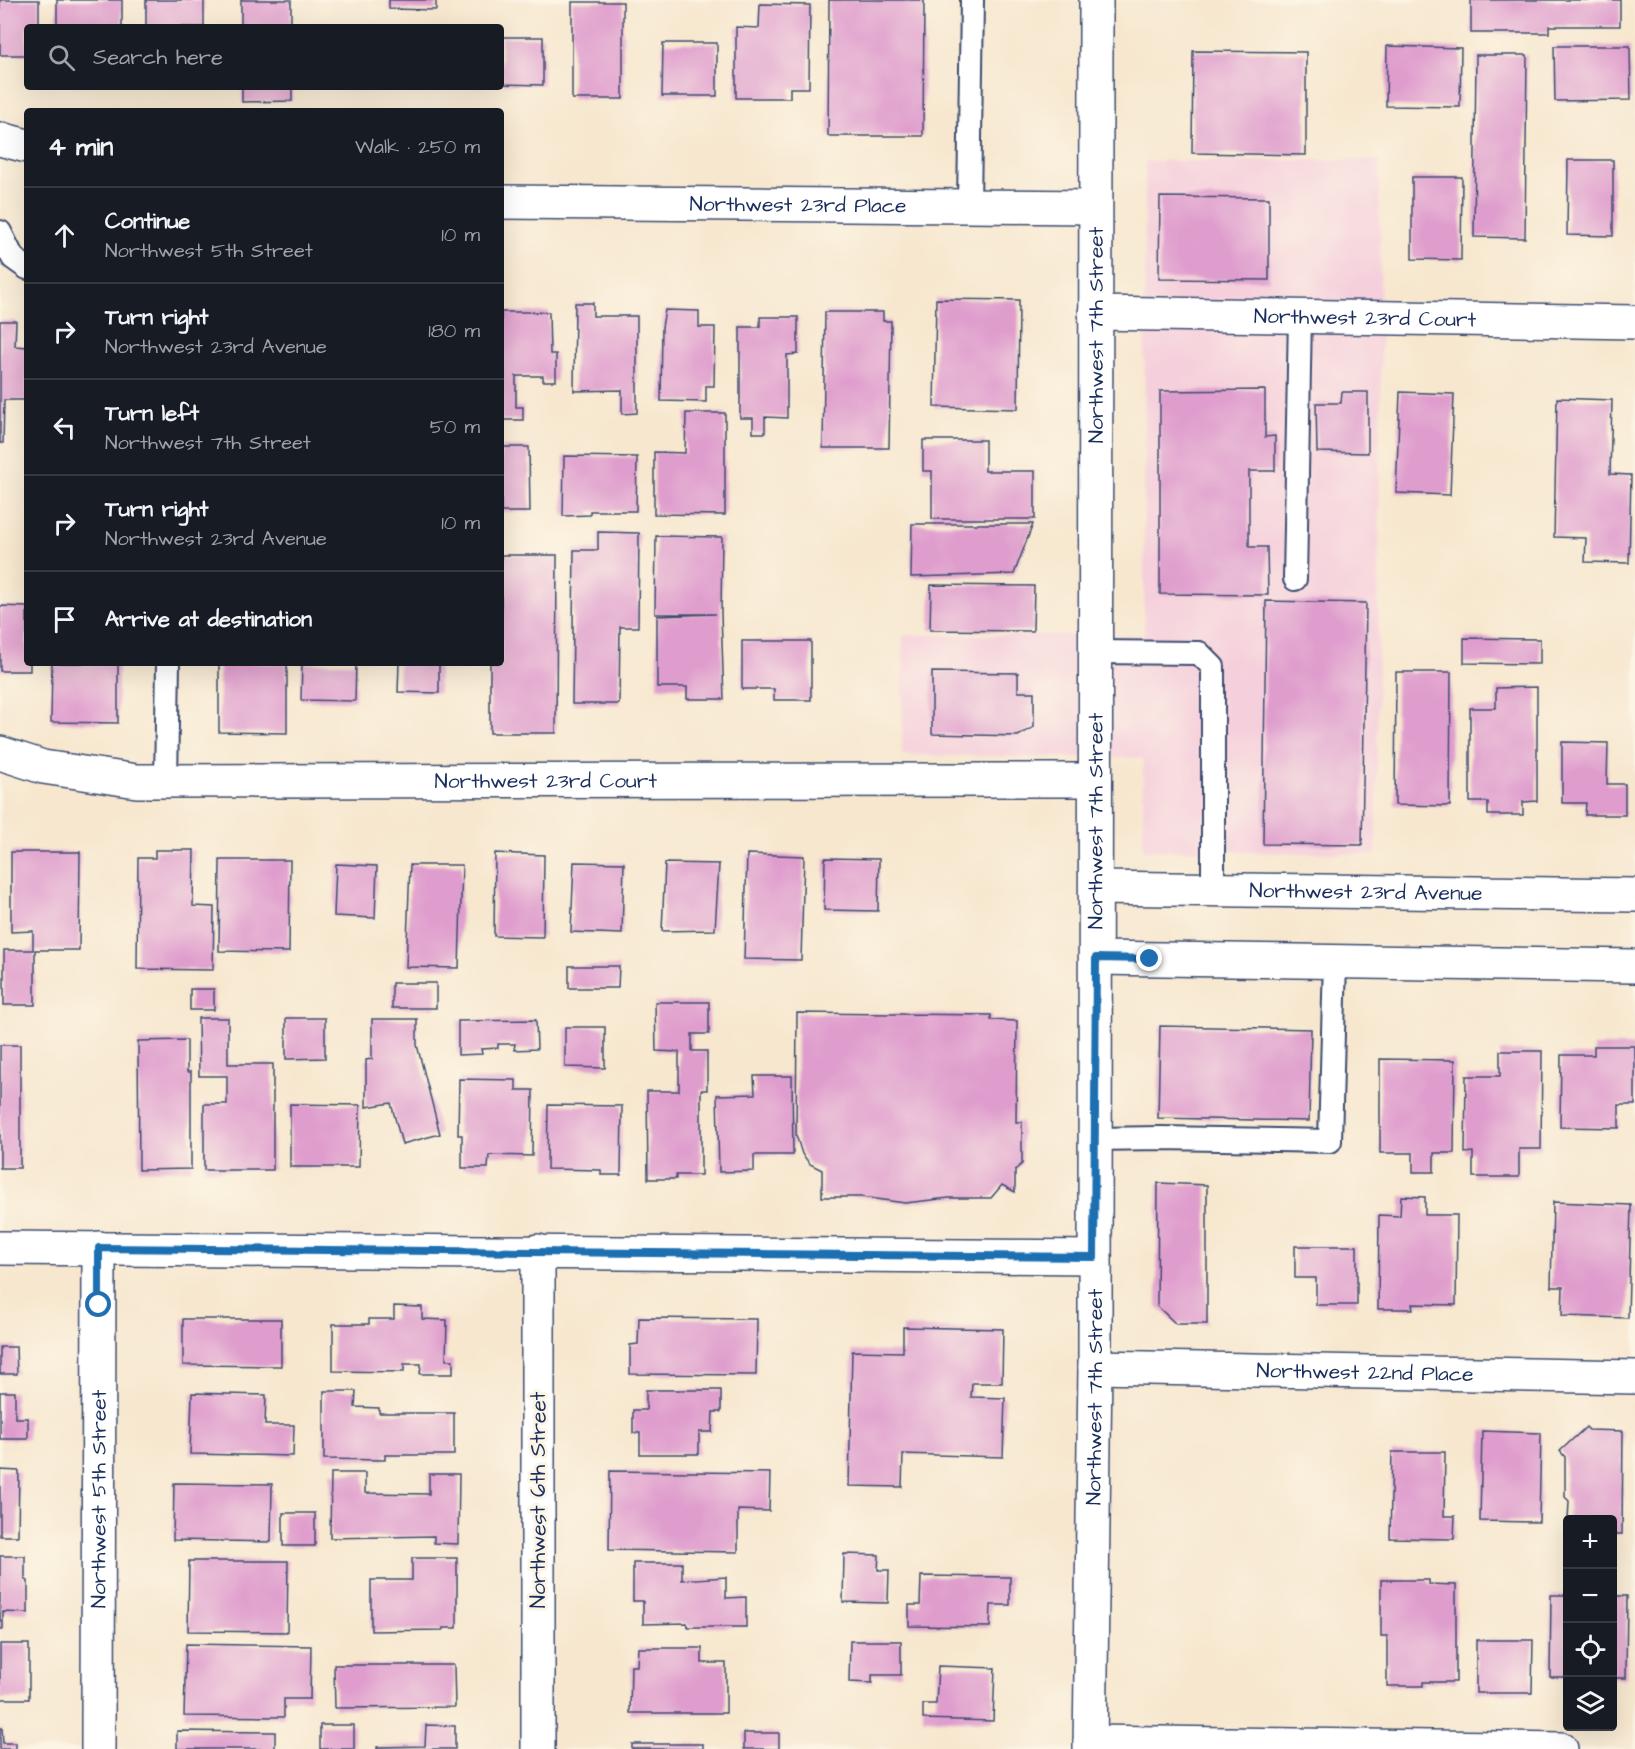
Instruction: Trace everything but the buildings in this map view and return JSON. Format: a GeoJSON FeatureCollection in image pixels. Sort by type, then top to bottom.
{"type":"FeatureCollection","features":[{"type":"Feature","properties":{"kind":"street","name":"Northwest 7th Street"},"geometry":{"type":"LineString","coordinates":[[1090,1745],[1095,1367],[1096,0]]}},
{"type":"Feature","properties":{"kind":"street"},"geometry":{"type":"LineString","coordinates":[[0,139],[24,145]]}},
{"type":"Feature","properties":{"kind":"street","name":"Northwest 23rd Place"},"geometry":{"type":"LineString","coordinates":[[504,202],[1095,207]]}},
{"type":"Feature","properties":{"kind":"street","name":"Northwest 23rd Court"},"geometry":{"type":"LineString","coordinates":[[1095,313],[1635,322]]}},
{"type":"Feature","properties":{"kind":"street","name":"Northwest 23rd Court"},"geometry":{"type":"LineString","coordinates":[[0,753],[43,767],[137,781],[1095,780]]}},
{"type":"Feature","properties":{"kind":"street","name":"Northwest 23rd Avenue"},"geometry":{"type":"LineString","coordinates":[[1096,888],[1635,895]]}},
{"type":"Feature","properties":{"kind":"street"},"geometry":{"type":"LineString","coordinates":[[1096,958],[1635,966]]}},
{"type":"Feature","properties":{"kind":"street"},"geometry":{"type":"LineString","coordinates":[[0,1248],[1094,1257]]}},
{"type":"Feature","properties":{"kind":"street","name":"Northwest 5th Street"},"geometry":{"type":"LineString","coordinates":[[98,1749],[99,1248]]}},
{"type":"Feature","properties":{"kind":"street","name":"Northwest 6th Street"},"geometry":{"type":"LineString","coordinates":[[538,1251],[538,1749]]}},
{"type":"Feature","properties":{"kind":"street","name":"Northwest 22nd Place"},"geometry":{"type":"LineString","coordinates":[[1095,1367],[1635,1377]]}},
{"type":"Feature","properties":{"kind":"street"},"geometry":{"type":"LineString","coordinates":[[1090,1745],[1561,1749]]}},
{"type":"Feature","properties":{"kind":"lane"},"geometry":{"type":"LineString","coordinates":[[969,206],[972,0]]}},
{"type":"Feature","properties":{"kind":"lane"},"geometry":{"type":"LineString","coordinates":[[0,232],[14,258],[24,266]]}},
{"type":"Feature","properties":{"kind":"lane"},"geometry":{"type":"LineString","coordinates":[[1295,579],[1300,316]]}},
{"type":"Feature","properties":{"kind":"lane"},"geometry":{"type":"LineString","coordinates":[[1094,652],[1199,653],[1213,667],[1213,890]]}},
{"type":"Feature","properties":{"kind":"lane"},"geometry":{"type":"LineString","coordinates":[[166,781],[168,666]]}},
{"type":"Feature","properties":{"kind":"lane"},"geometry":{"type":"LineString","coordinates":[[1095,1139],[1330,1141],[1335,962]]}},
{"type":"Feature","properties":{"kind":"shaded area"},"geometry":{"type":"Polygon","coordinates":[[[1379,160],[1381,347],[1376,854],[1143,850],[1143,758],[902,755],[903,635],[1144,635],[1145,161],[1379,160]]]}},
{"type":"Feature","properties":{"kind":"route"},"geometry":{"type":"LineString","coordinates":[[99,1305],[99,1248],[1094,1257],[1096,958],[1150,959]]}}]}
